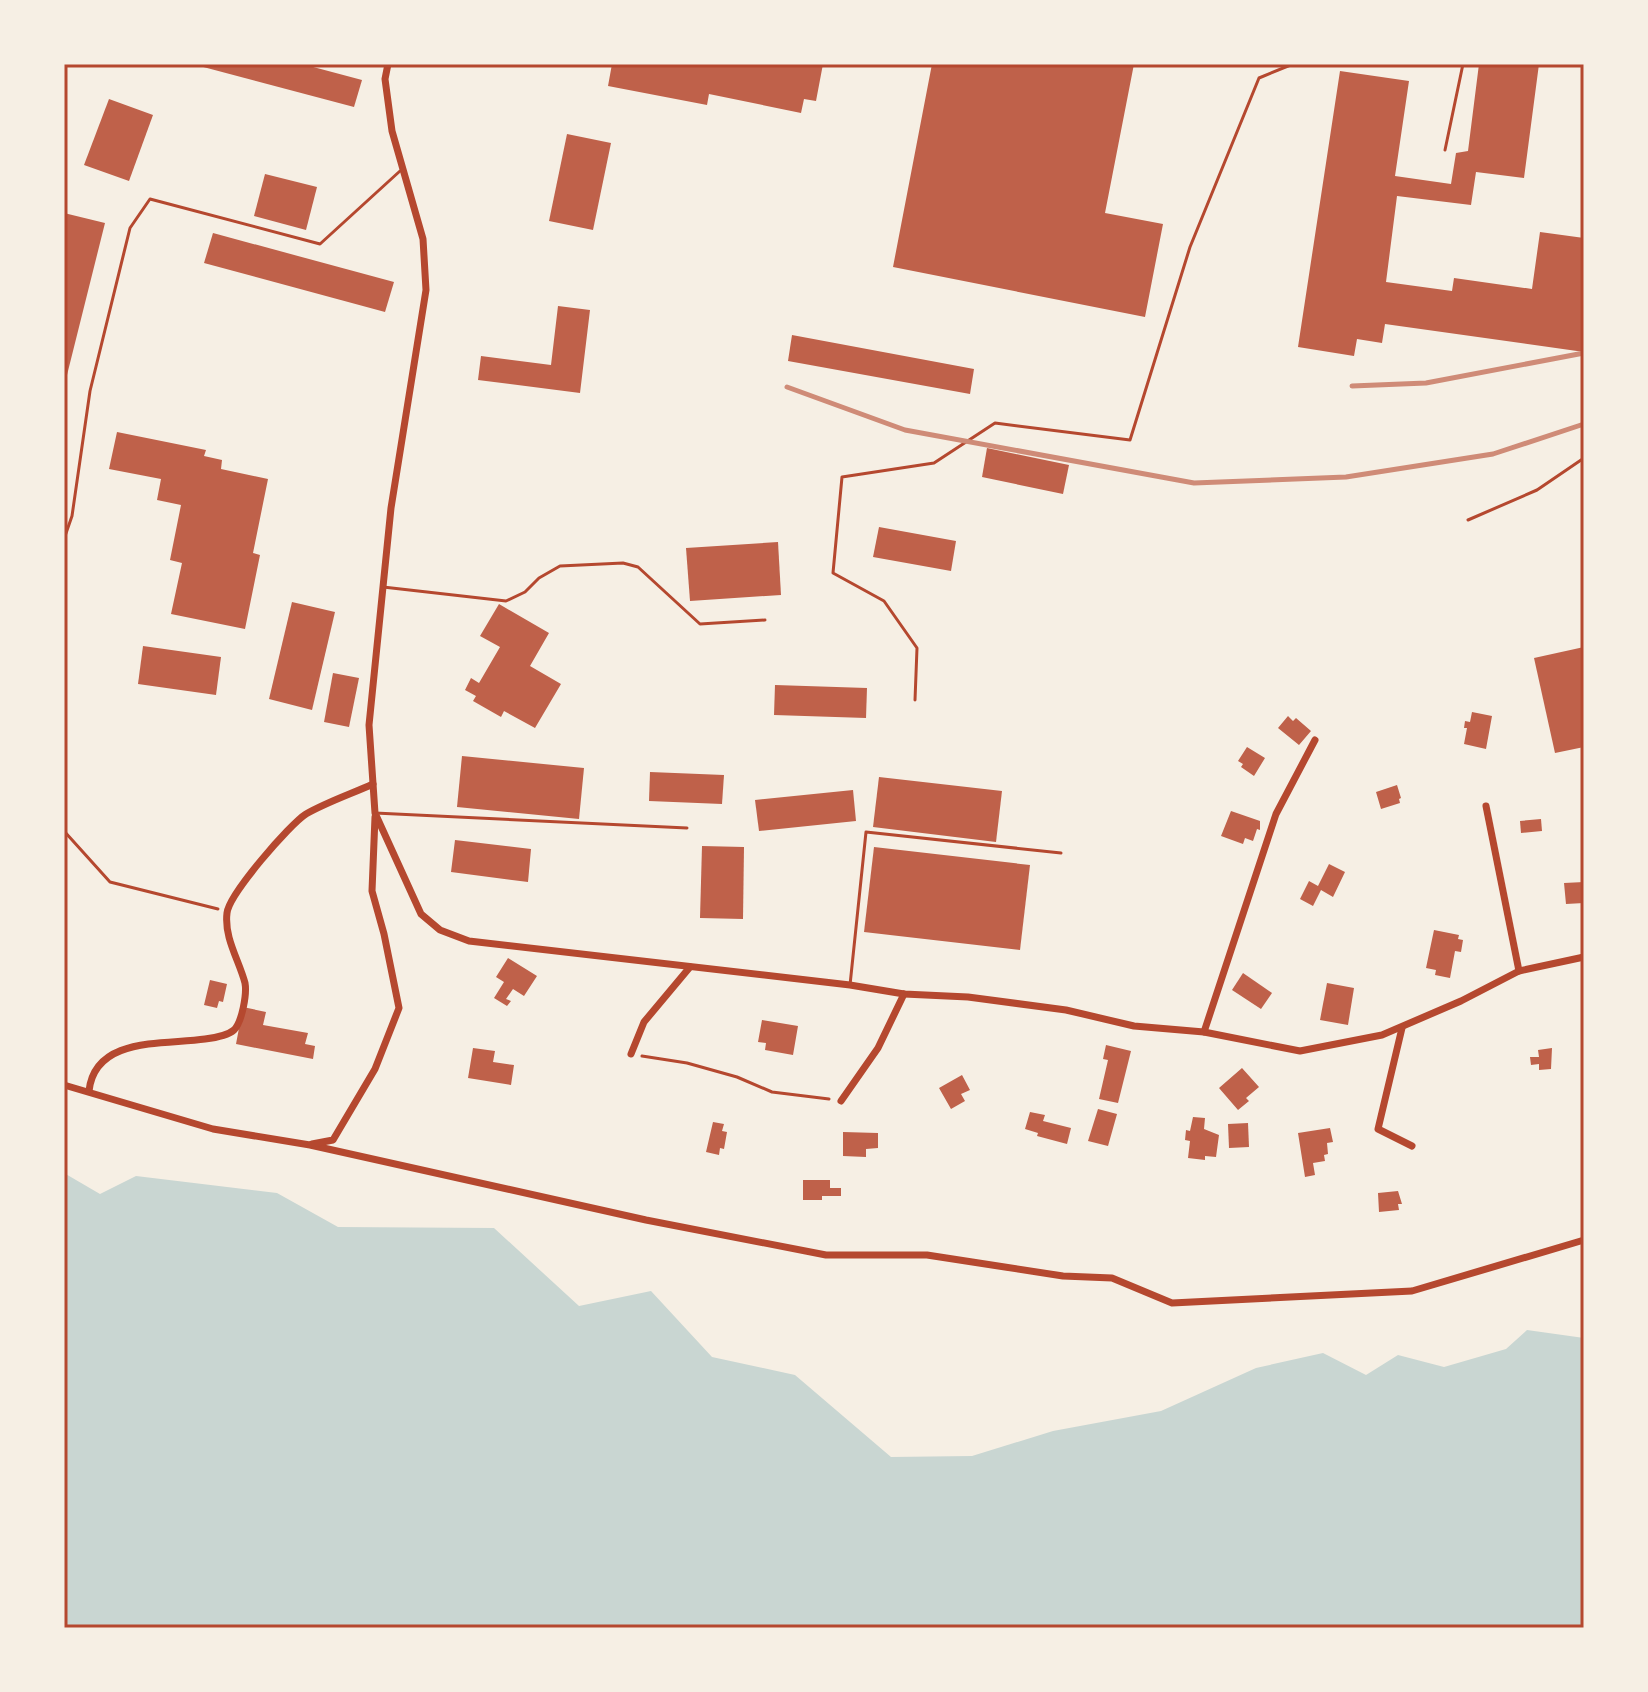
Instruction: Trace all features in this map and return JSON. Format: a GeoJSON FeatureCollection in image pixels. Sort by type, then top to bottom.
{"type":"FeatureCollection","features":[{"type":"Feature","properties":{"kind":"street"},"geometry":{"type":"LineString","coordinates":[[310,1145],[333,1140],[375,1069],[399,1008],[372,891],[375,813],[369,725],[391,508],[426,290],[423,239],[391,118],[385,79],[388,64]]}},
{"type":"Feature","properties":{"kind":"street"},"geometry":{"type":"LineString","coordinates":[[1204,1032],[1276,814],[1315,740]]}},
{"type":"Feature","properties":{"kind":"street"},"geometry":{"type":"LineString","coordinates":[[89,1091],[98,1063],[118,1050],[216,1037],[234,1030],[246,986],[232,950],[227,911],[239,885],[304,815],[373,784]]}},
{"type":"Feature","properties":{"kind":"street"},"geometry":{"type":"LineString","coordinates":[[1486,806],[1519,971]]}},
{"type":"Feature","properties":{"kind":"street"},"geometry":{"type":"LineString","coordinates":[[375,813],[421,914],[440,930],[469,941],[850,985],[904,994],[996,1000],[1066,1010],[1134,1026],[1204,1032],[1300,1051],[1382,1035],[1519,971],[1584,957]]}},
{"type":"Feature","properties":{"kind":"street"},"geometry":{"type":"LineString","coordinates":[[631,1054],[644,1022],[690,967]]}},
{"type":"Feature","properties":{"kind":"street"},"geometry":{"type":"LineString","coordinates":[[841,1101],[878,1048],[904,994]]}},
{"type":"Feature","properties":{"kind":"street"},"geometry":{"type":"LineString","coordinates":[[1402,1028],[1378,1129],[1412,1146]]}},
{"type":"Feature","properties":{"kind":"street"},"geometry":{"type":"LineString","coordinates":[[64,1085],[213,1129],[310,1145],[646,1220],[826,1255],[927,1255],[1063,1276],[1112,1278],[1172,1303],[1412,1291],[1584,1240]]}},
{"type":"Feature","properties":{"kind":"lane"},"geometry":{"type":"LineString","coordinates":[[915,700],[917,648],[884,601],[833,573],[842,477],[934,463],[995,423],[1130,440],[1190,247],[1259,78],[1293,64]]}},
{"type":"Feature","properties":{"kind":"lane"},"geometry":{"type":"LineString","coordinates":[[1445,150],[1463,64]]}},
{"type":"Feature","properties":{"kind":"lane"},"geometry":{"type":"LineString","coordinates":[[64,539],[72,516],[90,391],[126,243],[130,228],[150,199],[320,244],[403,169]]}},
{"type":"Feature","properties":{"kind":"lane"},"geometry":{"type":"LineString","coordinates":[[1468,520],[1537,490],[1584,458]]}},
{"type":"Feature","properties":{"kind":"lane"},"geometry":{"type":"LineString","coordinates":[[383,587],[506,601],[525,592],[539,578],[560,566],[623,563],[638,567],[700,624],[765,620]]}},
{"type":"Feature","properties":{"kind":"lane"},"geometry":{"type":"LineString","coordinates":[[375,813],[687,828]]}},
{"type":"Feature","properties":{"kind":"lane"},"geometry":{"type":"LineString","coordinates":[[850,985],[866,832],[1061,853]]}},
{"type":"Feature","properties":{"kind":"path"},"geometry":{"type":"LineString","coordinates":[[64,831],[110,882],[227,911]]}},
{"type":"Feature","properties":{"kind":"path"},"geometry":{"type":"LineString","coordinates":[[631,1054],[687,1063],[737,1077],[772,1092],[841,1101]]}},
{"type":"Feature","properties":{"kind":"shaded area"},"geometry":{"type":"Polygon","coordinates":[[[64,1173],[100,1194],[136,1176],[277,1193],[338,1227],[494,1228],[579,1306],[651,1291],[712,1357],[795,1375],[891,1457],[972,1456],[1053,1431],[1161,1411],[1256,1368],[1323,1353],[1366,1375],[1398,1355],[1444,1367],[1506,1349],[1527,1330],[1584,1338],[1584,1628],[64,1628],[64,1173]]]}},
{"type":"Feature","properties":{"kind":"building"},"geometry":{"type":"Polygon","coordinates":[[[192,64],[302,64],[362,80],[354,107],[192,64]]]}},
{"type":"Feature","properties":{"kind":"building"},"geometry":{"type":"Polygon","coordinates":[[[612,64],[823,64],[816,101],[804,99],[801,113],[709,94],[707,105],[608,86],[612,64]]]}},
{"type":"Feature","properties":{"kind":"building"},"geometry":{"type":"Polygon","coordinates":[[[932,64],[1134,64],[1105,213],[1163,224],[1145,317],[893,267],[932,64]]]}},
{"type":"Feature","properties":{"kind":"building"},"geometry":{"type":"Polygon","coordinates":[[[1479,64],[1539,64],[1524,178],[1476,172],[1471,205],[1397,196],[1386,282],[1452,291],[1454,278],[1532,289],[1540,232],[1584,238],[1584,352],[1385,324],[1382,343],[1357,339],[1354,356],[1298,347],[1340,71],[1409,81],[1395,176],[1451,184],[1456,153],[1468,151],[1479,64]]]}},
{"type":"Feature","properties":{"kind":"building"},"geometry":{"type":"Polygon","coordinates":[[[109,99],[153,115],[129,181],[84,165],[109,99]]]}},
{"type":"Feature","properties":{"kind":"building"},"geometry":{"type":"Polygon","coordinates":[[[567,134],[611,143],[593,230],[549,221],[567,134]]]}},
{"type":"Feature","properties":{"kind":"building"},"geometry":{"type":"Polygon","coordinates":[[[265,174],[317,187],[306,230],[254,216],[265,174]]]}},
{"type":"Feature","properties":{"kind":"building"},"geometry":{"type":"Polygon","coordinates":[[[64,213],[105,223],[65,383],[64,383],[64,213]]]}},
{"type":"Feature","properties":{"kind":"building"},"geometry":{"type":"Polygon","coordinates":[[[213,233],[394,282],[385,312],[204,263],[213,233]]]}},
{"type":"Feature","properties":{"kind":"building"},"geometry":{"type":"Polygon","coordinates":[[[558,306],[590,310],[580,393],[478,380],[481,356],[551,365],[558,306]]]}},
{"type":"Feature","properties":{"kind":"building"},"geometry":{"type":"Polygon","coordinates":[[[792,335],[974,369],[970,394],[788,361],[792,335]]]}},
{"type":"Feature","properties":{"kind":"building"},"geometry":{"type":"Polygon","coordinates":[[[117,432],[206,450],[204,456],[222,460],[221,469],[268,479],[253,553],[260,555],[245,629],[171,614],[182,563],[170,560],[181,505],[157,500],[161,479],[109,469],[117,432]]]}},
{"type":"Feature","properties":{"kind":"building"},"geometry":{"type":"Polygon","coordinates":[[[987,448],[1069,465],[1063,494],[982,477],[987,448]]]}},
{"type":"Feature","properties":{"kind":"building"},"geometry":{"type":"Polygon","coordinates":[[[879,527],[956,541],[951,571],[873,557],[879,527]]]}},
{"type":"Feature","properties":{"kind":"building"},"geometry":{"type":"Polygon","coordinates":[[[778,542],[781,595],[690,601],[686,548],[778,542]]]}},
{"type":"Feature","properties":{"kind":"building"},"geometry":{"type":"Polygon","coordinates":[[[292,602],[335,612],[312,710],[269,699],[292,602]]]}},
{"type":"Feature","properties":{"kind":"building"},"geometry":{"type":"Polygon","coordinates":[[[499,604],[549,633],[530,666],[561,684],[535,728],[504,711],[501,717],[473,701],[476,696],[465,690],[471,678],[479,683],[500,647],[480,636],[499,604]]]}},
{"type":"Feature","properties":{"kind":"building"},"geometry":{"type":"Polygon","coordinates":[[[143,646],[221,657],[216,695],[138,684],[143,646]]]}},
{"type":"Feature","properties":{"kind":"building"},"geometry":{"type":"Polygon","coordinates":[[[1584,647],[1584,747],[1555,753],[1534,658],[1584,647]]]}},
{"type":"Feature","properties":{"kind":"building"},"geometry":{"type":"Polygon","coordinates":[[[333,673],[359,678],[349,727],[324,722],[333,673]]]}},
{"type":"Feature","properties":{"kind":"building"},"geometry":{"type":"Polygon","coordinates":[[[775,685],[867,688],[866,718],[774,715],[775,685]]]}},
{"type":"Feature","properties":{"kind":"building"},"geometry":{"type":"Polygon","coordinates":[[[1472,712],[1492,716],[1486,749],[1464,744],[1465,721],[1470,722],[1472,712]]]}},
{"type":"Feature","properties":{"kind":"building"},"geometry":{"type":"Polygon","coordinates":[[[1288,716],[1293,721],[1296,718],[1311,731],[1299,745],[1278,728],[1288,716]]]}},
{"type":"Feature","properties":{"kind":"building"},"geometry":{"type":"Polygon","coordinates":[[[1247,747],[1265,758],[1254,776],[1238,761],[1247,747]]]}},
{"type":"Feature","properties":{"kind":"building"},"geometry":{"type":"Polygon","coordinates":[[[462,756],[584,768],[579,819],[457,807],[462,756]]]}},
{"type":"Feature","properties":{"kind":"building"},"geometry":{"type":"Polygon","coordinates":[[[650,772],[724,775],[722,804],[649,801],[650,772]]]}},
{"type":"Feature","properties":{"kind":"building"},"geometry":{"type":"Polygon","coordinates":[[[879,777],[1002,791],[996,842],[873,827],[879,777]]]}},
{"type":"Feature","properties":{"kind":"building"},"geometry":{"type":"Polygon","coordinates":[[[1397,785],[1400,803],[1381,809],[1376,792],[1397,785]]]}},
{"type":"Feature","properties":{"kind":"building"},"geometry":{"type":"Polygon","coordinates":[[[853,790],[856,821],[759,831],[755,800],[853,790]]]}},
{"type":"Feature","properties":{"kind":"building"},"geometry":{"type":"Polygon","coordinates":[[[1231,811],[1260,821],[1260,830],[1257,829],[1253,841],[1245,838],[1243,844],[1221,836],[1231,811]]]}},
{"type":"Feature","properties":{"kind":"building"},"geometry":{"type":"Polygon","coordinates":[[[1541,819],[1542,831],[1521,833],[1520,821],[1541,819]]]}},
{"type":"Feature","properties":{"kind":"building"},"geometry":{"type":"Polygon","coordinates":[[[455,840],[531,849],[528,882],[451,872],[455,840]]]}},
{"type":"Feature","properties":{"kind":"building"},"geometry":{"type":"Polygon","coordinates":[[[702,846],[744,847],[743,919],[700,918],[702,846]]]}},
{"type":"Feature","properties":{"kind":"building"},"geometry":{"type":"Polygon","coordinates":[[[874,847],[1030,865],[1020,950],[864,932],[874,847]]]}},
{"type":"Feature","properties":{"kind":"building"},"geometry":{"type":"Polygon","coordinates":[[[1329,864],[1345,872],[1333,897],[1321,890],[1313,906],[1300,899],[1309,881],[1318,886],[1329,864]]]}},
{"type":"Feature","properties":{"kind":"building"},"geometry":{"type":"Polygon","coordinates":[[[1584,882],[1584,903],[1566,904],[1564,883],[1584,882]]]}},
{"type":"Feature","properties":{"kind":"building"},"geometry":{"type":"Polygon","coordinates":[[[1434,930],[1459,935],[1458,939],[1463,940],[1461,952],[1455,951],[1450,978],[1435,975],[1436,970],[1426,968],[1434,930]]]}},
{"type":"Feature","properties":{"kind":"building"},"geometry":{"type":"Polygon","coordinates":[[[508,958],[537,976],[524,996],[513,989],[506,999],[511,1001],[507,1006],[494,998],[504,982],[496,977],[508,958]]]}},
{"type":"Feature","properties":{"kind":"building"},"geometry":{"type":"Polygon","coordinates":[[[1243,973],[1272,993],[1261,1009],[1232,990],[1243,973]]]}},
{"type":"Feature","properties":{"kind":"building"},"geometry":{"type":"Polygon","coordinates":[[[210,980],[227,984],[223,1002],[219,1001],[217,1008],[204,1005],[210,980]]]}},
{"type":"Feature","properties":{"kind":"building"},"geometry":{"type":"Polygon","coordinates":[[[1327,983],[1354,988],[1348,1025],[1320,1020],[1327,983]]]}},
{"type":"Feature","properties":{"kind":"building"},"geometry":{"type":"Polygon","coordinates":[[[243,1007],[266,1012],[263,1025],[308,1033],[305,1044],[315,1046],[313,1059],[236,1044],[243,1007]]]}},
{"type":"Feature","properties":{"kind":"building"},"geometry":{"type":"Polygon","coordinates":[[[762,1020],[798,1026],[793,1055],[765,1050],[766,1043],[758,1042],[762,1020]]]}},
{"type":"Feature","properties":{"kind":"building"},"geometry":{"type":"Polygon","coordinates":[[[1106,1045],[1131,1051],[1118,1103],[1099,1099],[1108,1060],[1103,1059],[1106,1045]]]}},
{"type":"Feature","properties":{"kind":"building"},"geometry":{"type":"Polygon","coordinates":[[[473,1048],[495,1051],[493,1062],[514,1065],[511,1085],[468,1078],[473,1048]]]}},
{"type":"Feature","properties":{"kind":"building"},"geometry":{"type":"Polygon","coordinates":[[[1552,1048],[1551,1069],[1539,1070],[1539,1064],[1531,1065],[1530,1057],[1539,1057],[1538,1050],[1552,1048]]]}},
{"type":"Feature","properties":{"kind":"building"},"geometry":{"type":"Polygon","coordinates":[[[1242,1068],[1259,1087],[1238,1110],[1219,1088],[1242,1068]]]}},
{"type":"Feature","properties":{"kind":"building"},"geometry":{"type":"Polygon","coordinates":[[[962,1075],[970,1090],[961,1094],[965,1101],[951,1109],[939,1088],[962,1075]]]}},
{"type":"Feature","properties":{"kind":"building"},"geometry":{"type":"Polygon","coordinates":[[[1098,1109],[1117,1114],[1108,1146],[1088,1141],[1098,1109]]]}},
{"type":"Feature","properties":{"kind":"building"},"geometry":{"type":"Polygon","coordinates":[[[1030,1112],[1045,1115],[1043,1121],[1071,1128],[1067,1144],[1037,1136],[1038,1133],[1025,1129],[1030,1112]]]}},
{"type":"Feature","properties":{"kind":"building"},"geometry":{"type":"Polygon","coordinates":[[[1193,1117],[1205,1118],[1204,1129],[1219,1135],[1216,1157],[1205,1156],[1205,1160],[1188,1158],[1190,1141],[1185,1140],[1186,1130],[1190,1131],[1193,1117]]]}},
{"type":"Feature","properties":{"kind":"building"},"geometry":{"type":"Polygon","coordinates":[[[713,1122],[724,1124],[722,1131],[727,1132],[724,1149],[720,1148],[719,1155],[706,1152],[713,1122]]]}},
{"type":"Feature","properties":{"kind":"building"},"geometry":{"type":"Polygon","coordinates":[[[1248,1123],[1249,1147],[1229,1148],[1228,1124],[1248,1123]]]}},
{"type":"Feature","properties":{"kind":"building"},"geometry":{"type":"Polygon","coordinates":[[[1330,1128],[1333,1142],[1327,1143],[1325,1161],[1313,1163],[1315,1175],[1305,1177],[1298,1133],[1330,1128]]]}},
{"type":"Feature","properties":{"kind":"building"},"geometry":{"type":"Polygon","coordinates":[[[843,1132],[878,1133],[878,1148],[866,1149],[866,1157],[843,1156],[843,1132]]]}},
{"type":"Feature","properties":{"kind":"building"},"geometry":{"type":"Polygon","coordinates":[[[803,1180],[830,1180],[830,1188],[841,1188],[841,1196],[803,1200],[803,1180]]]}},
{"type":"Feature","properties":{"kind":"building"},"geometry":{"type":"Polygon","coordinates":[[[1398,1191],[1402,1204],[1398,1204],[1399,1210],[1379,1212],[1378,1193],[1398,1191]]]}},
{"type":"Feature","properties":{"kind":"railway"},"geometry":{"type":"LineString","coordinates":[[1352,386],[1426,383],[1584,353]]}},
{"type":"Feature","properties":{"kind":"railway"},"geometry":{"type":"LineString","coordinates":[[787,387],[905,430],[1194,483],[1346,477],[1493,454],[1584,424]]}}]}
